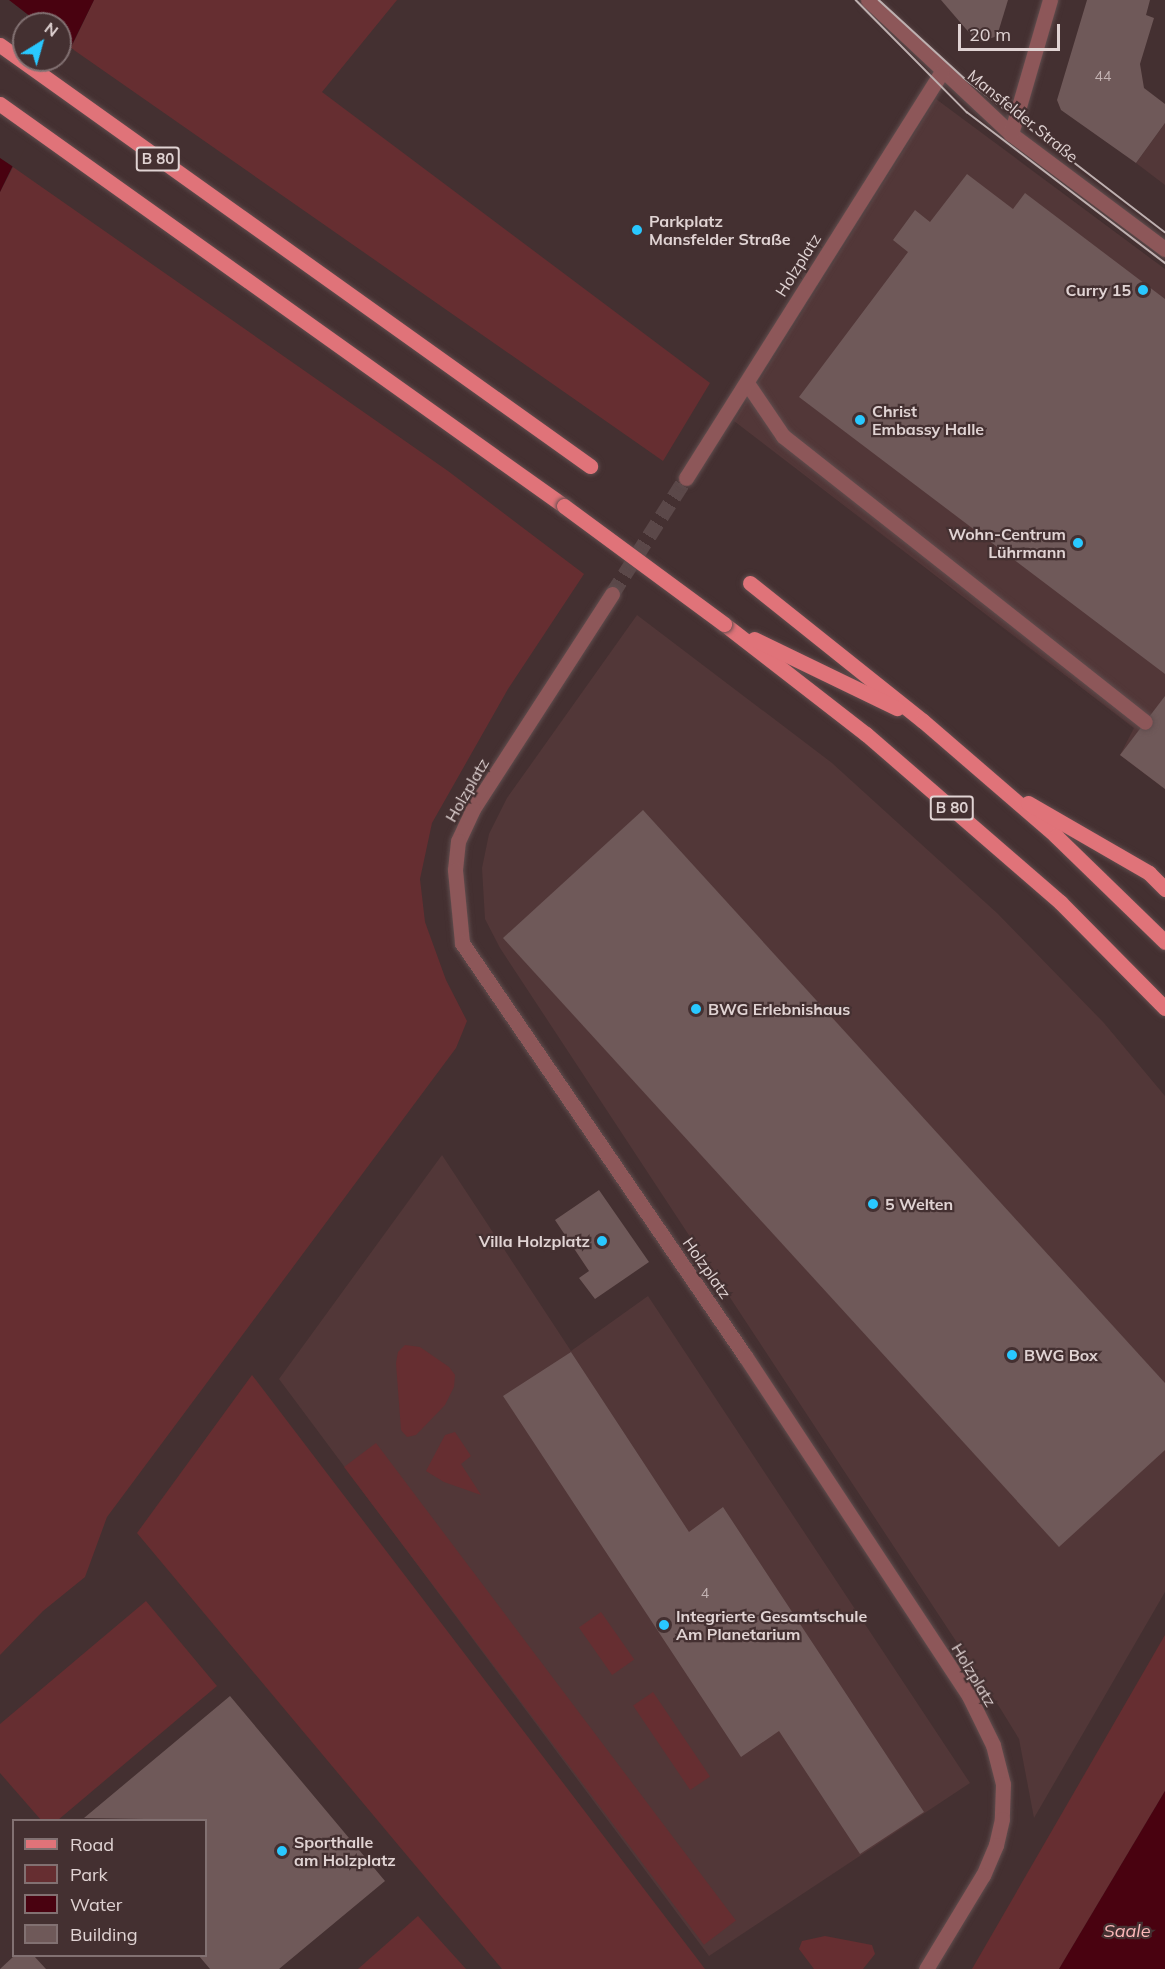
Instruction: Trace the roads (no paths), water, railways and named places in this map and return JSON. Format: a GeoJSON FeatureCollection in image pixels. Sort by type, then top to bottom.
{"type":"FeatureCollection","features":[{"type":"Feature","properties":{"kind":"main road","name":"B 80"},"geometry":{"type":"LineString","coordinates":[[0,45],[590,466]]}},
{"type":"Feature","properties":{"kind":"main road","name":"B 80"},"geometry":{"type":"LineString","coordinates":[[0,104],[564,506],[724,624],[866,734],[1042,886],[1165,1008]]}},
{"type":"Feature","properties":{"kind":"main road","name":"B 80"},"geometry":{"type":"LineString","coordinates":[[750,583],[923,721],[996,784],[1165,942]]}},
{"type":"Feature","properties":{"kind":"main road"},"geometry":{"type":"LineString","coordinates":[[724,624],[923,721]]}},
{"type":"Feature","properties":{"kind":"main road"},"geometry":{"type":"LineString","coordinates":[[996,784],[1149,873],[1165,889]]}},
{"type":"Feature","properties":{"kind":"street","name":"Mansfelder Straße"},"geometry":{"type":"LineString","coordinates":[[868,0],[941,73],[1011,134],[1165,249]]}},
{"type":"Feature","properties":{"kind":"street"},"geometry":{"type":"LineString","coordinates":[[1011,134],[1050,0]]}},
{"type":"Feature","properties":{"kind":"street","name":"Holzplatz"},"geometry":{"type":"LineString","coordinates":[[686,478],[941,73]]}},
{"type":"Feature","properties":{"kind":"street"},"geometry":{"type":"LineString","coordinates":[[747,383],[783,436],[1145,722]]}},
{"type":"Feature","properties":{"kind":"street","name":"Holzplatz"},"geometry":{"type":"LineString","coordinates":[[612,594],[473,809],[458,841],[455,870],[462,943],[745,1356],[969,1696],[993,1745],[1003,1784],[1002,1819],[996,1845],[983,1875],[926,1969]]}},
{"type":"Feature","properties":{"kind":"water"},"geometry":{"type":"Polygon","coordinates":[[[0,0],[94,0],[72,45],[72,12],[12,12],[12,72],[59,72],[0,192],[0,0]]]}},
{"type":"Feature","properties":{"kind":"water","name":"Saale"},"geometry":{"type":"Polygon","coordinates":[[[1165,1791],[1165,1969],[1059,1969],[1165,1791]]]}},
{"type":"Feature","properties":{"kind":"tunnel"},"geometry":{"type":"LineString","coordinates":[[612,594],[686,478]]}},
{"type":"Feature","properties":{"kind":"tram line"},"geometry":{"type":"LineString","coordinates":[[856,0],[967,112],[1165,263]]}},
{"type":"Feature","properties":{"kind":"tram line"},"geometry":{"type":"LineString","coordinates":[[879,0],[964,78],[1165,232]]}},
{"type":"Feature","properties":{"kind":"place","name":"Parkplatz Mansfelder Straße"},"geometry":{"type":"Point","coordinates":[637,230]}},
{"type":"Feature","properties":{"kind":"place","name":"Curry 15"},"geometry":{"type":"Point","coordinates":[1143,290]}},
{"type":"Feature","properties":{"kind":"place","name":"Christ Embassy Halle"},"geometry":{"type":"Point","coordinates":[860,420]}},
{"type":"Feature","properties":{"kind":"place","name":"Wohn-Centrum Lührmann"},"geometry":{"type":"Point","coordinates":[1078,543]}},
{"type":"Feature","properties":{"kind":"place","name":"BWG Erlebnishaus"},"geometry":{"type":"Point","coordinates":[696,1009]}},
{"type":"Feature","properties":{"kind":"place","name":"5 Welten"},"geometry":{"type":"Point","coordinates":[873,1204]}},
{"type":"Feature","properties":{"kind":"place","name":"Villa Holzplatz"},"geometry":{"type":"Point","coordinates":[602,1241]}},
{"type":"Feature","properties":{"kind":"place","name":"BWG Box"},"geometry":{"type":"Point","coordinates":[1012,1355]}},
{"type":"Feature","properties":{"kind":"place","name":"Integrierte Gesamtschule Am Planetarium"},"geometry":{"type":"Point","coordinates":[664,1625]}},
{"type":"Feature","properties":{"kind":"place","name":"Sporthalle am Holzplatz"},"geometry":{"type":"Point","coordinates":[282,1851]}}]}
